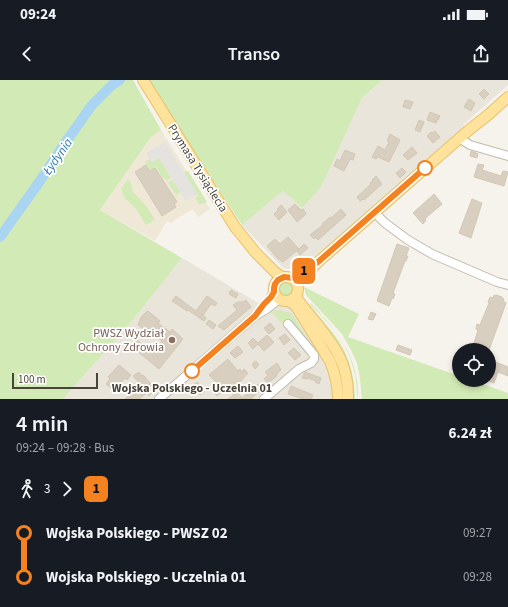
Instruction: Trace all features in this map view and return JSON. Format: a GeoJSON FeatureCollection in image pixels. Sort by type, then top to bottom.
{"type":"FeatureCollection","features":[{"type":"Feature","properties":{"kind":"main road","name":"Prymasa Tysiąclecia"},"geometry":{"type":"LineString","coordinates":[[143,81],[235,227],[256,253],[283,292]]}},
{"type":"Feature","properties":{"kind":"main road"},"geometry":{"type":"LineString","coordinates":[[295,281],[508,97]]}},
{"type":"Feature","properties":{"kind":"main road"},"geometry":{"type":"LineString","coordinates":[[287,276],[295,281],[298,290],[283,292],[287,276]]}},
{"type":"Feature","properties":{"kind":"main road"},"geometry":{"type":"LineString","coordinates":[[283,292],[296,306],[330,361],[334,371],[338,399]]}},
{"type":"Feature","properties":{"kind":"main road"},"geometry":{"type":"LineString","coordinates":[[283,292],[300,303],[335,348],[344,369],[347,382],[348,399]]}},
{"type":"Feature","properties":{"kind":"street"},"geometry":{"type":"LineString","coordinates":[[459,138],[470,145],[508,156]]}},
{"type":"Feature","properties":{"kind":"street"},"geometry":{"type":"LineString","coordinates":[[374,212],[408,240],[432,254],[497,282],[508,285]]}},
{"type":"Feature","properties":{"kind":"street"},"geometry":{"type":"LineString","coordinates":[[159,399],[255,316],[264,304],[283,292]]}},
{"type":"Feature","properties":{"kind":"street"},"geometry":{"type":"LineString","coordinates":[[264,399],[300,369],[311,363],[314,359],[314,355],[288,324]]}},
{"type":"Feature","properties":{"kind":"shaded area"},"geometry":{"type":"Polygon","coordinates":[[[382,80],[508,80],[508,85],[464,124],[459,138],[374,212],[296,270],[283,268],[242,225],[283,191],[302,208],[321,186],[362,98],[382,80]]]}},
{"type":"Feature","properties":{"kind":"shaded area"},"geometry":{"type":"Polygon","coordinates":[[[161,130],[210,209],[198,217],[193,209],[172,223],[167,221],[155,241],[100,210],[151,137],[161,130]]]}},
{"type":"Feature","properties":{"kind":"shaded area"},"geometry":{"type":"Polygon","coordinates":[[[165,142],[197,193],[186,201],[159,158],[152,163],[146,153],[165,142]]]}},
{"type":"Feature","properties":{"kind":"shaded area"},"geometry":{"type":"Polygon","coordinates":[[[182,258],[258,303],[267,295],[268,282],[270,289],[274,290],[275,295],[281,300],[287,301],[323,348],[338,399],[63,399],[132,321],[182,258]]]}},
{"type":"Feature","properties":{"kind":"green space"},"geometry":{"type":"Polygon","coordinates":[[[0,80],[133,80],[161,130],[151,137],[100,210],[182,258],[132,321],[63,399],[0,399],[0,80]]]}},
{"type":"Feature","properties":{"kind":"green space"},"geometry":{"type":"Polygon","coordinates":[[[148,80],[382,80],[362,98],[321,187],[302,208],[283,191],[242,225],[148,80]]]}},
{"type":"Feature","properties":{"kind":"green space"},"geometry":{"type":"Polygon","coordinates":[[[159,154],[160,160],[171,178],[167,181],[165,178],[163,179],[156,167],[151,170],[145,162],[159,154]]]}},
{"type":"Feature","properties":{"kind":"green space"},"geometry":{"type":"Polygon","coordinates":[[[188,171],[207,202],[199,204],[195,198],[199,196],[197,194],[194,196],[195,191],[184,173],[188,171]]]}},
{"type":"Feature","properties":{"kind":"green space"},"geometry":{"type":"Polygon","coordinates":[[[130,180],[133,192],[146,206],[155,220],[146,225],[137,210],[124,197],[121,187],[124,187],[123,184],[130,180]]]}},
{"type":"Feature","properties":{"kind":"green space"},"geometry":{"type":"Polygon","coordinates":[[[173,180],[179,190],[183,191],[176,195],[168,183],[173,180]]]}},
{"type":"Feature","properties":{"kind":"green space"},"geometry":{"type":"Polygon","coordinates":[[[286,280],[292,283],[295,289],[292,295],[286,298],[280,295],[277,289],[280,283],[286,280]]]}},
{"type":"Feature","properties":{"kind":"green space"},"geometry":{"type":"Polygon","coordinates":[[[304,287],[359,314],[348,337],[452,374],[452,387],[491,387],[508,393],[508,399],[362,399],[357,363],[351,350],[342,334],[306,295],[304,287]]]}},
{"type":"Feature","properties":{"kind":"green space"},"geometry":{"type":"Polygon","coordinates":[[[311,303],[338,335],[351,358],[355,370],[357,384],[358,399],[356,378],[348,353],[338,336],[310,304],[311,303]]]}},
{"type":"Feature","properties":{"kind":"green space"},"geometry":{"type":"Polygon","coordinates":[[[309,305],[336,336],[342,347],[351,370],[355,399],[351,399],[350,384],[305,307],[309,305]]]}},
{"type":"Feature","properties":{"kind":"green space"},"geometry":{"type":"Polygon","coordinates":[[[275,310],[291,313],[317,353],[316,354],[288,321],[283,325],[273,313],[268,316],[275,310]]]}},
{"type":"Feature","properties":{"kind":"building"},"geometry":{"type":"Polygon","coordinates":[[[484,89],[489,94],[484,99],[479,94],[484,89]]]}},
{"type":"Feature","properties":{"kind":"building"},"geometry":{"type":"Polygon","coordinates":[[[469,99],[475,103],[471,111],[464,107],[469,99]]]}},
{"type":"Feature","properties":{"kind":"building"},"geometry":{"type":"Polygon","coordinates":[[[405,100],[413,102],[410,109],[403,107],[405,100]]]}},
{"type":"Feature","properties":{"kind":"building"},"geometry":{"type":"Polygon","coordinates":[[[430,112],[440,116],[436,123],[427,120],[430,112]]]}},
{"type":"Feature","properties":{"kind":"building"},"geometry":{"type":"Polygon","coordinates":[[[419,120],[424,122],[420,132],[415,130],[419,120]]]}},
{"type":"Feature","properties":{"kind":"building"},"geometry":{"type":"Polygon","coordinates":[[[435,131],[440,137],[433,143],[427,136],[431,132],[432,133],[435,131]]]}},
{"type":"Feature","properties":{"kind":"building"},"geometry":{"type":"Polygon","coordinates":[[[390,134],[400,140],[389,162],[378,157],[376,159],[372,157],[378,146],[385,150],[389,142],[387,141],[390,134]]]}},
{"type":"Feature","properties":{"kind":"building"},"geometry":{"type":"Polygon","coordinates":[[[412,147],[417,153],[408,160],[403,155],[412,147]]]}},
{"type":"Feature","properties":{"kind":"building"},"geometry":{"type":"Polygon","coordinates":[[[345,150],[355,154],[353,160],[350,159],[344,171],[334,166],[337,159],[340,161],[345,150]]]}},
{"type":"Feature","properties":{"kind":"building"},"geometry":{"type":"Polygon","coordinates":[[[471,151],[478,154],[477,158],[470,156],[471,151]]]}},
{"type":"Feature","properties":{"kind":"building"},"geometry":{"type":"Polygon","coordinates":[[[478,164],[484,165],[482,170],[501,176],[503,171],[508,172],[504,186],[474,177],[478,164]]]}},
{"type":"Feature","properties":{"kind":"building"},"geometry":{"type":"Polygon","coordinates":[[[146,165],[150,171],[155,168],[177,202],[174,204],[176,207],[162,216],[135,172],[146,165]]]}},
{"type":"Feature","properties":{"kind":"building"},"geometry":{"type":"Polygon","coordinates":[[[402,168],[406,172],[400,178],[396,173],[402,168]]]}},
{"type":"Feature","properties":{"kind":"building"},"geometry":{"type":"Polygon","coordinates":[[[376,176],[382,184],[364,200],[363,199],[360,201],[357,197],[371,184],[370,183],[376,176]]]}},
{"type":"Feature","properties":{"kind":"building"},"geometry":{"type":"Polygon","coordinates":[[[434,194],[442,204],[425,219],[426,220],[423,224],[413,213],[434,194]]]}},
{"type":"Feature","properties":{"kind":"building"},"geometry":{"type":"Polygon","coordinates":[[[472,199],[482,203],[471,238],[459,233],[472,199]]]}},
{"type":"Feature","properties":{"kind":"building"},"geometry":{"type":"Polygon","coordinates":[[[295,204],[301,210],[303,209],[306,214],[297,222],[288,210],[295,204]]]}},
{"type":"Feature","properties":{"kind":"building"},"geometry":{"type":"Polygon","coordinates":[[[281,205],[287,212],[279,220],[274,214],[281,205]]]}},
{"type":"Feature","properties":{"kind":"building"},"geometry":{"type":"Polygon","coordinates":[[[341,209],[346,215],[318,240],[316,237],[314,239],[310,235],[323,225],[322,224],[330,217],[331,218],[341,209]]]}},
{"type":"Feature","properties":{"kind":"building"},"geometry":{"type":"Polygon","coordinates":[[[288,237],[299,249],[283,262],[278,259],[267,246],[275,239],[280,244],[288,237]]]}},
{"type":"Feature","properties":{"kind":"building"},"geometry":{"type":"Polygon","coordinates":[[[304,244],[308,248],[300,255],[297,251],[304,244]]]}},
{"type":"Feature","properties":{"kind":"building"},"geometry":{"type":"Polygon","coordinates":[[[397,244],[409,248],[406,256],[408,256],[393,293],[395,294],[389,306],[377,301],[397,244]]]}},
{"type":"Feature","properties":{"kind":"building"},"geometry":{"type":"Polygon","coordinates":[[[231,290],[238,294],[236,298],[229,294],[231,290]]]}},
{"type":"Feature","properties":{"kind":"building"},"geometry":{"type":"Polygon","coordinates":[[[494,295],[502,297],[504,299],[503,301],[506,303],[492,343],[474,343],[478,330],[476,329],[477,324],[480,325],[490,297],[493,298],[494,295]]]}},
{"type":"Feature","properties":{"kind":"building"},"geometry":{"type":"Polygon","coordinates":[[[176,296],[196,311],[207,296],[217,303],[215,306],[211,304],[203,315],[201,314],[206,318],[204,321],[172,301],[176,296]]]}},
{"type":"Feature","properties":{"kind":"building"},"geometry":{"type":"Polygon","coordinates":[[[246,300],[251,307],[224,330],[218,326],[237,310],[233,305],[246,300]]]}},
{"type":"Feature","properties":{"kind":"building","name":"PWSZ Wydział Ochrony Zdrowia"},"geometry":{"type":"Polygon","coordinates":[[[148,311],[160,321],[158,323],[170,332],[172,329],[183,339],[159,369],[131,346],[136,339],[153,353],[162,341],[151,332],[150,334],[138,325],[141,317],[148,311]]]}},
{"type":"Feature","properties":{"kind":"building"},"geometry":{"type":"Polygon","coordinates":[[[371,312],[376,314],[373,320],[368,319],[371,312]]]}},
{"type":"Feature","properties":{"kind":"building"},"geometry":{"type":"Polygon","coordinates":[[[209,320],[216,325],[213,329],[206,324],[209,320]]]}},
{"type":"Feature","properties":{"kind":"building"},"geometry":{"type":"Polygon","coordinates":[[[270,323],[275,329],[269,334],[264,328],[270,323]]]}},
{"type":"Feature","properties":{"kind":"building"},"geometry":{"type":"Polygon","coordinates":[[[285,334],[290,340],[284,345],[279,338],[285,334]]]}},
{"type":"Feature","properties":{"kind":"building"},"geometry":{"type":"Polygon","coordinates":[[[267,335],[274,342],[264,351],[258,344],[253,349],[248,343],[253,338],[258,343],[267,335]]]}},
{"type":"Feature","properties":{"kind":"building"},"geometry":{"type":"Polygon","coordinates":[[[398,345],[412,350],[410,355],[396,350],[398,345]]]}},
{"type":"Feature","properties":{"kind":"building"},"geometry":{"type":"Polygon","coordinates":[[[238,346],[243,352],[235,358],[230,353],[238,346]]]}},
{"type":"Feature","properties":{"kind":"building"},"geometry":{"type":"Polygon","coordinates":[[[294,348],[301,355],[295,360],[288,353],[294,348]]]}},
{"type":"Feature","properties":{"kind":"building"},"geometry":{"type":"Polygon","coordinates":[[[228,359],[238,371],[240,369],[242,372],[244,369],[248,373],[232,391],[228,387],[217,396],[211,390],[218,384],[209,375],[228,359]]]}},
{"type":"Feature","properties":{"kind":"building"},"geometry":{"type":"Polygon","coordinates":[[[256,361],[259,365],[255,369],[252,364],[256,361]]]}},
{"type":"Feature","properties":{"kind":"building"},"geometry":{"type":"Polygon","coordinates":[[[496,362],[508,367],[508,376],[498,372],[496,378],[496,362]]]}},
{"type":"Feature","properties":{"kind":"building"},"geometry":{"type":"Polygon","coordinates":[[[277,363],[281,370],[276,375],[277,376],[268,383],[264,379],[268,375],[265,372],[277,363]]]}},
{"type":"Feature","properties":{"kind":"building"},"geometry":{"type":"Polygon","coordinates":[[[119,365],[131,375],[127,380],[125,378],[119,385],[121,387],[117,392],[106,384],[110,379],[108,377],[119,365]]]}},
{"type":"Feature","properties":{"kind":"building"},"geometry":{"type":"Polygon","coordinates":[[[139,372],[155,390],[149,396],[147,393],[139,399],[125,399],[141,385],[133,376],[139,372]]]}},
{"type":"Feature","properties":{"kind":"building"},"geometry":{"type":"Polygon","coordinates":[[[305,372],[321,378],[319,384],[308,378],[302,378],[305,372]]]}},
{"type":"Feature","properties":{"kind":"building"},"geometry":{"type":"Polygon","coordinates":[[[197,382],[205,391],[200,395],[198,392],[194,395],[189,389],[197,382]]]}},
{"type":"Feature","properties":{"kind":"building"},"geometry":{"type":"Polygon","coordinates":[[[258,384],[262,389],[251,399],[228,399],[237,392],[242,398],[258,384]]]}},
{"type":"Feature","properties":{"kind":"building"},"geometry":{"type":"Polygon","coordinates":[[[291,386],[313,395],[311,399],[303,399],[288,394],[291,386]]]}},
{"type":"Feature","properties":{"kind":"waterway","name":"Łydynia"},"geometry":{"type":"LineString","coordinates":[[0,237],[92,105],[112,85],[120,80]]}},
{"type":"Feature","properties":{"kind":"bus line","name":"1"},"geometry":{"type":"LineString","coordinates":[[192,371],[255,316],[264,304],[270,300],[274,292],[275,284],[278,280],[287,276],[293,278],[296,277],[318,262],[425,168]]}},
{"type":"Feature","properties":{"kind":"place","name":"PWSZ Wydział Ochrony Zdrowia"},"geometry":{"type":"Point","coordinates":[172,340]}},
{"type":"Feature","properties":{"kind":"place","name":"Wojska Polskiego - Uczelnia 01"},"geometry":{"type":"Point","coordinates":[192,371]}}]}
